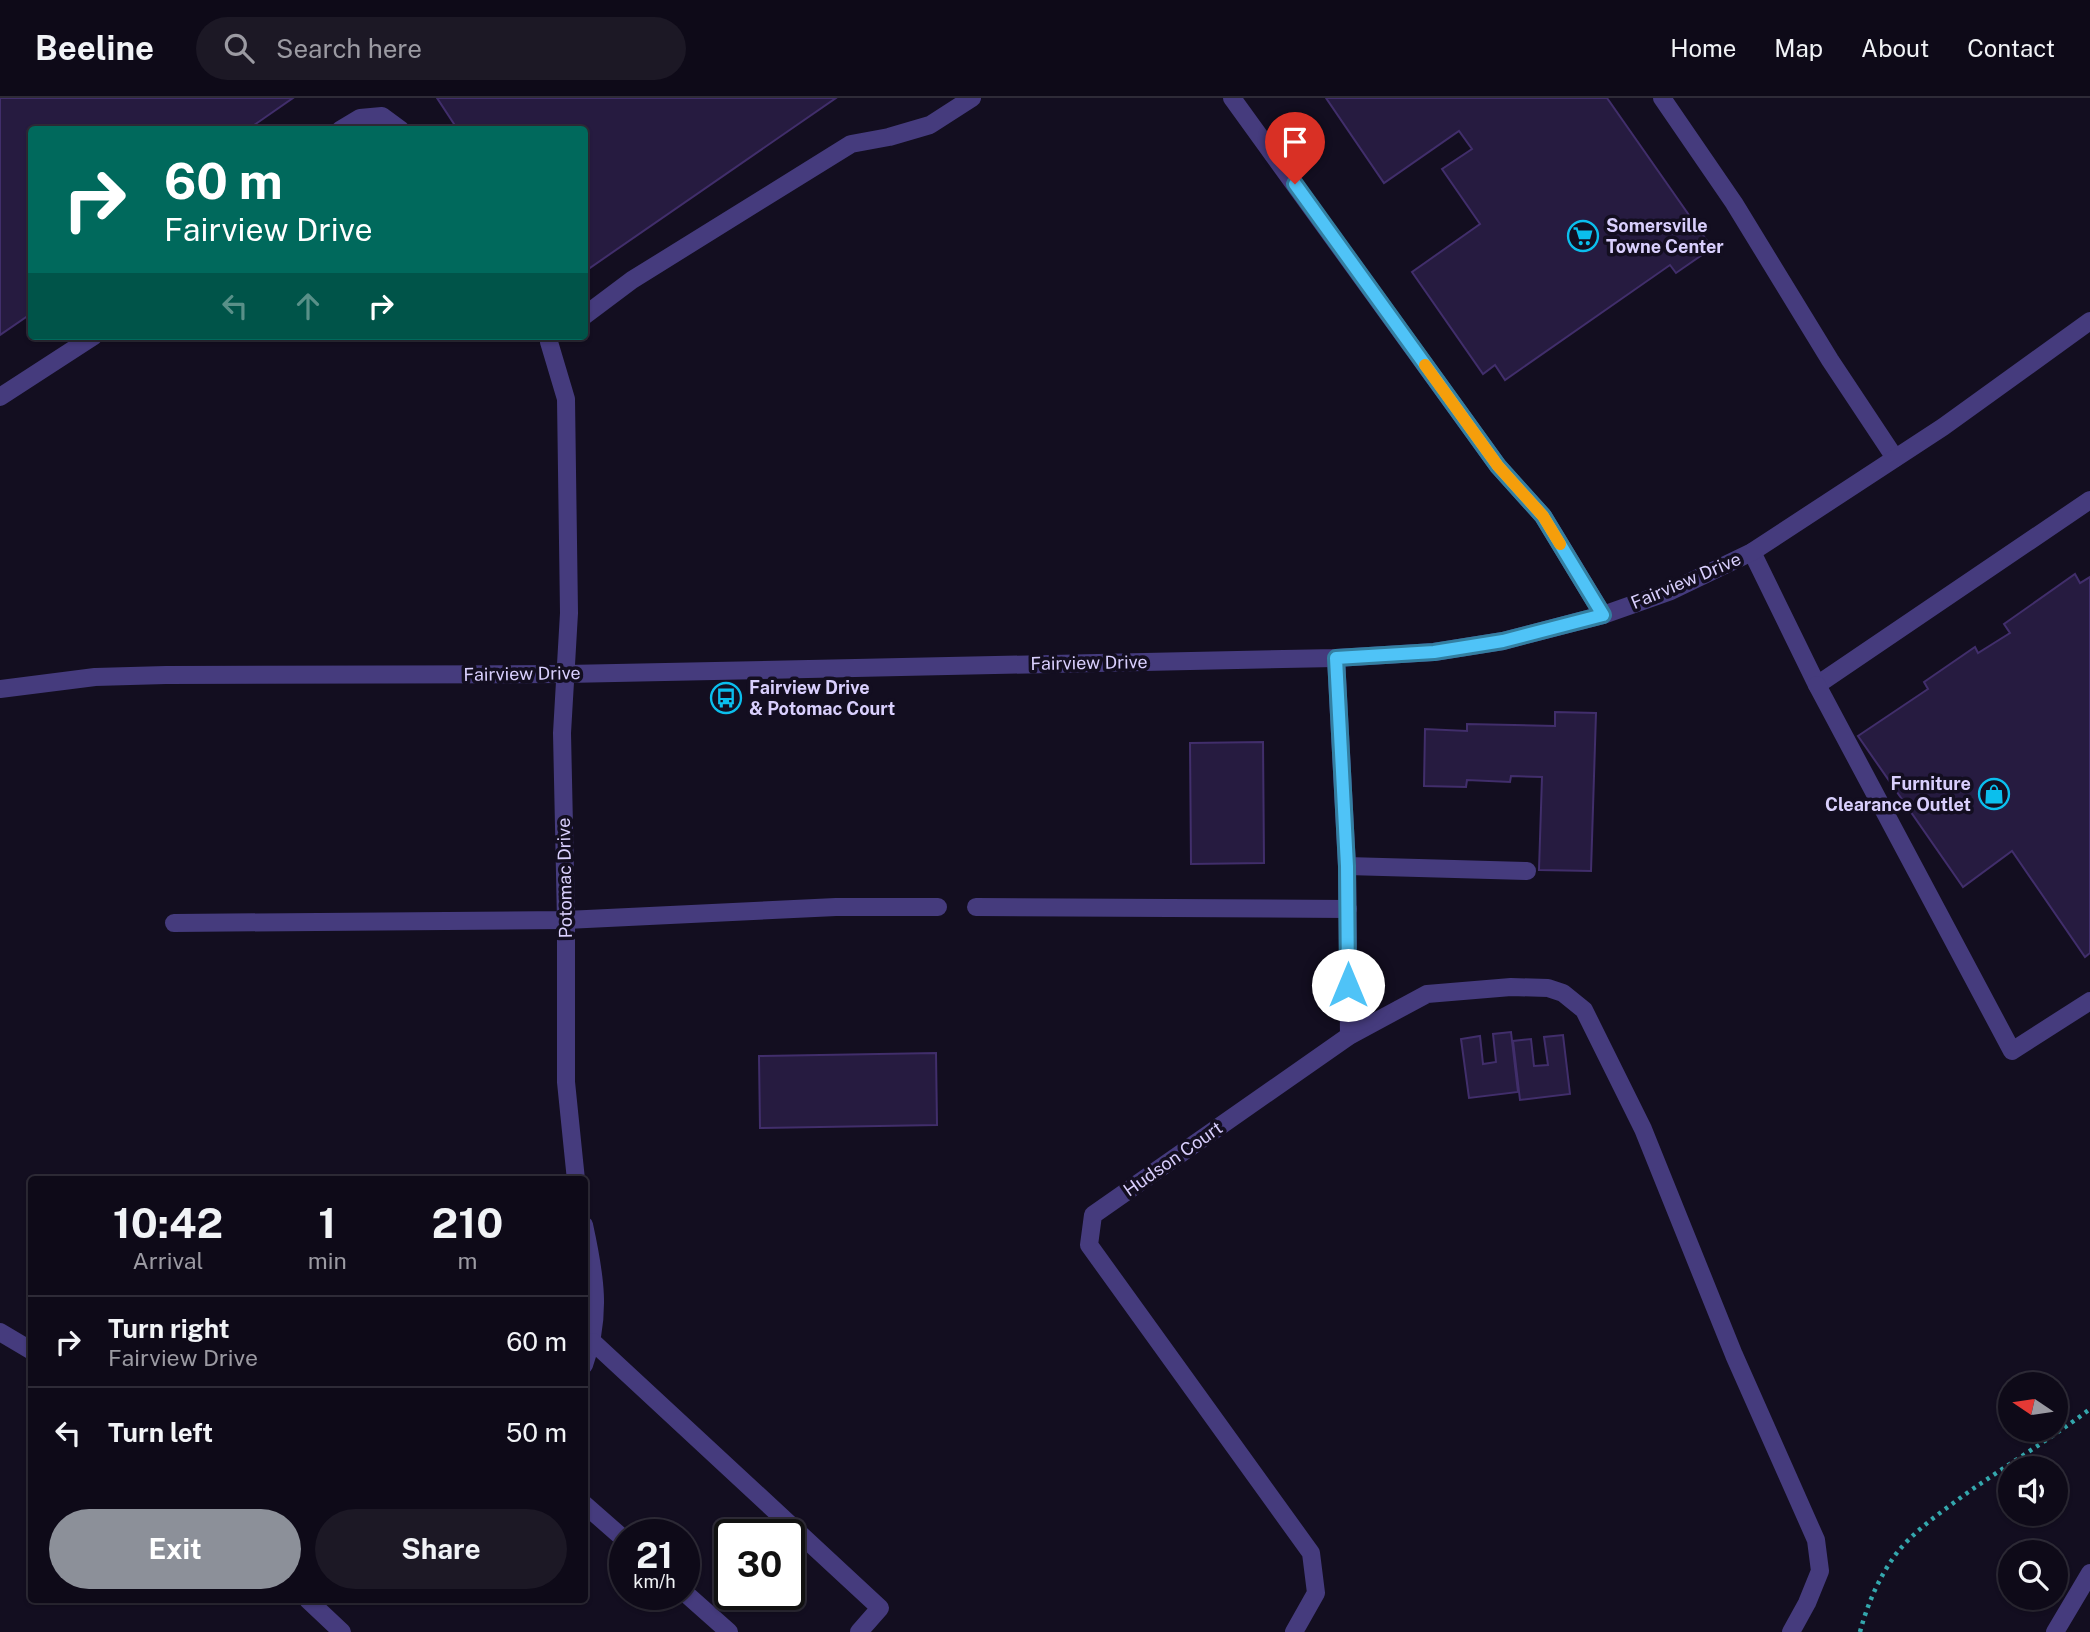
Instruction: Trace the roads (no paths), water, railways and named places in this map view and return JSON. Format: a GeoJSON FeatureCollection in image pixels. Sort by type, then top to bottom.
{"type":"FeatureCollection","features":[{"type":"Feature","properties":{"kind":"street"},"geometry":{"type":"LineString","coordinates":[[588,313],[632,280],[851,144],[930,125],[972,98]]}},
{"type":"Feature","properties":{"kind":"street"},"geometry":{"type":"LineString","coordinates":[[1232,98],[1498,466],[1543,516],[1603,615]]}},
{"type":"Feature","properties":{"kind":"street"},"geometry":{"type":"LineString","coordinates":[[1662,98],[1734,203],[1830,360],[1895,458]]}},
{"type":"Feature","properties":{"kind":"street"},"geometry":{"type":"LineString","coordinates":[[346,126],[359,118],[382,116],[396,126]]}},
{"type":"Feature","properties":{"kind":"street","name":"Fairview Drive"},"geometry":{"type":"LineString","coordinates":[[0,689],[107,677],[566,674],[1336,658],[1434,652],[1503,641],[1603,615],[1671,591],[1752,552],[1895,458],[2090,321]]}},
{"type":"Feature","properties":{"kind":"street"},"geometry":{"type":"LineString","coordinates":[[0,397],[88,340]]}},
{"type":"Feature","properties":{"kind":"street","name":"Potomac Drive"},"geometry":{"type":"LineString","coordinates":[[551,340],[566,399],[569,613],[562,733],[566,1082],[576,1176]]}},
{"type":"Feature","properties":{"kind":"street"},"geometry":{"type":"LineString","coordinates":[[1817,685],[2090,500]]}},
{"type":"Feature","properties":{"kind":"street"},"geometry":{"type":"LineString","coordinates":[[1752,552],[1817,685],[2012,1051],[2090,1001]]}},
{"type":"Feature","properties":{"kind":"street"},"geometry":{"type":"LineString","coordinates":[[1336,658],[1347,866],[1349,1036]]}},
{"type":"Feature","properties":{"kind":"street"},"geometry":{"type":"LineString","coordinates":[[1347,866],[1527,872]]}},
{"type":"Feature","properties":{"kind":"street"},"geometry":{"type":"LineString","coordinates":[[174,923],[566,920],[836,907],[938,907]]}},
{"type":"Feature","properties":{"kind":"street"},"geometry":{"type":"LineString","coordinates":[[976,907],[1348,909]]}},
{"type":"Feature","properties":{"kind":"street","name":"Hudson Court"},"geometry":{"type":"LineString","coordinates":[[1294,1632],[1316,1593],[1311,1553],[1089,1245],[1093,1215],[1349,1036],[1427,994],[1511,987],[1548,988],[1563,993],[1584,1010],[1643,1129],[1734,1355],[1816,1541],[1820,1572],[1807,1604],[1791,1632]]}},
{"type":"Feature","properties":{"kind":"street"},"geometry":{"type":"LineString","coordinates":[[588,1244],[596,1281],[593,1342],[588,1355]]}},
{"type":"Feature","properties":{"kind":"street"},"geometry":{"type":"LineString","coordinates":[[0,1332],[28,1349]]}},
{"type":"Feature","properties":{"kind":"street"},"geometry":{"type":"LineString","coordinates":[[593,1342],[880,1608],[859,1632]]}},
{"type":"Feature","properties":{"kind":"street"},"geometry":{"type":"LineString","coordinates":[[588,1508],[609,1526]]}},
{"type":"Feature","properties":{"kind":"street"},"geometry":{"type":"LineString","coordinates":[[2055,1632],[2090,1573]]}},
{"type":"Feature","properties":{"kind":"street"},"geometry":{"type":"LineString","coordinates":[[311,1603],[342,1632]]}},
{"type":"Feature","properties":{"kind":"street"},"geometry":{"type":"LineString","coordinates":[[700,1606],[729,1632]]}},
{"type":"Feature","properties":{"kind":"place","name":"Somersville Towne Center"},"geometry":{"type":"Point","coordinates":[1583,236]}},
{"type":"Feature","properties":{"kind":"place","name":"Fairview Drive & Potomac Court"},"geometry":{"type":"Point","coordinates":[726,698]}},
{"type":"Feature","properties":{"kind":"place","name":"Furniture Clearance Outlet"},"geometry":{"type":"Point","coordinates":[1994,794]}}]}
